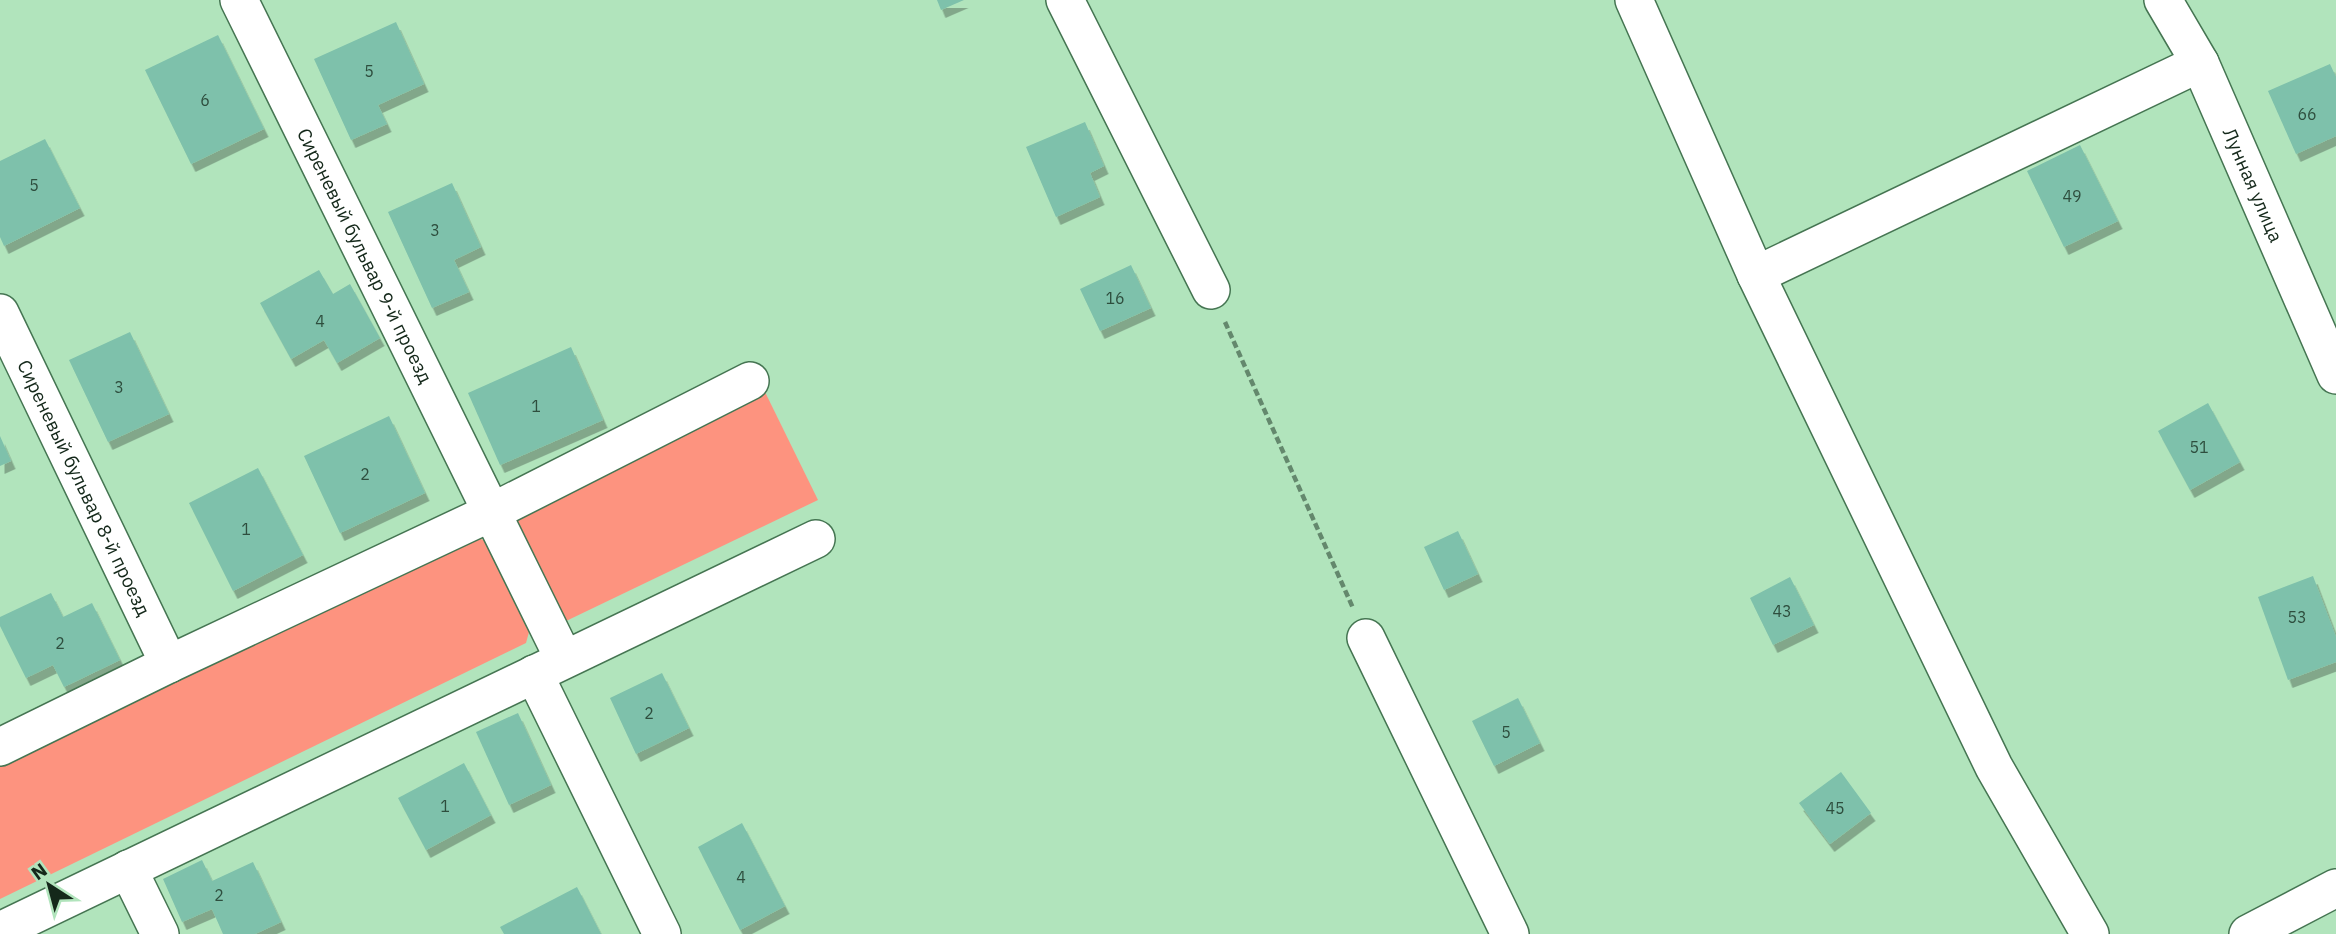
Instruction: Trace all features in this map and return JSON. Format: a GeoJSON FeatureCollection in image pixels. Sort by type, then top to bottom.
{"type":"FeatureCollection","features":[{"type":"Feature","properties":{"kind":"street","name":"Сиреневый бульвар 9-й проезд"},"geometry":{"type":"LineString","coordinates":[[239,0],[492,512],[549,666],[662,934]]}},
{"type":"Feature","properties":{"kind":"street"},"geometry":{"type":"LineString","coordinates":[[1065,0],[1210,290]]}},
{"type":"Feature","properties":{"kind":"street"},"geometry":{"type":"LineString","coordinates":[[1634,0],[1756,275],[1994,767],[2090,934]]}},
{"type":"Feature","properties":{"kind":"street","name":"Лунная улица"},"geometry":{"type":"LineString","coordinates":[[2163,0],[2200,63],[2336,375]]}},
{"type":"Feature","properties":{"kind":"street"},"geometry":{"type":"LineString","coordinates":[[1756,275],[2200,63]]}},
{"type":"Feature","properties":{"kind":"street","name":"Сиреневый бульвар 8-й проезд"},"geometry":{"type":"LineString","coordinates":[[0,313],[169,664]]}},
{"type":"Feature","properties":{"kind":"street"},"geometry":{"type":"LineString","coordinates":[[0,747],[492,512],[750,381]]}},
{"type":"Feature","properties":{"kind":"street"},"geometry":{"type":"LineString","coordinates":[[0,931],[816,538]]}},
{"type":"Feature","properties":{"kind":"street"},"geometry":{"type":"LineString","coordinates":[[1366,638],[1510,934]]}},
{"type":"Feature","properties":{"kind":"street"},"geometry":{"type":"LineString","coordinates":[[128,869],[160,934]]}},
{"type":"Feature","properties":{"kind":"street"},"geometry":{"type":"LineString","coordinates":[[2248,934],[2336,888]]}},
{"type":"Feature","properties":{"kind":"path"},"geometry":{"type":"LineString","coordinates":[[1210,290],[1366,638]]}},
{"type":"Feature","properties":{"kind":"shaded area"},"geometry":{"type":"Polygon","coordinates":[[[765,392],[818,500],[564,622],[514,517],[527,507],[765,392]]]}},
{"type":"Feature","properties":{"kind":"shaded area"},"geometry":{"type":"Polygon","coordinates":[[[477,537],[485,541],[529,632],[526,643],[0,899],[0,764],[477,537]]]}},
{"type":"Feature","properties":{"kind":"building"},"geometry":{"type":"Polygon","coordinates":[[[937,0],[964,0],[941,10],[937,0]]]}},
{"type":"Feature","properties":{"kind":"building"},"geometry":{"type":"Polygon","coordinates":[[[396,22],[424,84],[378,105],[387,124],[351,140],[314,59],[396,22]]]}},
{"type":"Feature","properties":{"kind":"building"},"geometry":{"type":"Polygon","coordinates":[[[218,35],[264,129],[191,164],[145,70],[218,35]]]}},
{"type":"Feature","properties":{"kind":"building"},"geometry":{"type":"Polygon","coordinates":[[[2330,64],[2336,77],[2336,136],[2296,154],[2268,91],[2330,64]]]}},
{"type":"Feature","properties":{"kind":"building"},"geometry":{"type":"Polygon","coordinates":[[[1085,122],[1104,166],[1090,173],[1100,197],[1056,217],[1026,147],[1085,122]]]}},
{"type":"Feature","properties":{"kind":"building"},"geometry":{"type":"Polygon","coordinates":[[[45,139],[80,208],[4,246],[0,237],[0,161],[45,139]]]}},
{"type":"Feature","properties":{"kind":"building"},"geometry":{"type":"Polygon","coordinates":[[[2080,145],[2118,221],[2064,247],[2027,171],[2080,145]]]}},
{"type":"Feature","properties":{"kind":"building"},"geometry":{"type":"Polygon","coordinates":[[[452,183],[481,247],[454,260],[469,292],[432,308],[388,212],[452,183]]]}},
{"type":"Feature","properties":{"kind":"building"},"geometry":{"type":"Polygon","coordinates":[[[1131,265],[1151,308],[1100,331],[1080,289],[1131,265]]]}},
{"type":"Feature","properties":{"kind":"building"},"geometry":{"type":"Polygon","coordinates":[[[319,270],[333,294],[350,284],[380,338],[337,363],[324,340],[291,359],[260,303],[319,270]]]}},
{"type":"Feature","properties":{"kind":"building"},"geometry":{"type":"Polygon","coordinates":[[[130,332],[169,414],[108,442],[69,360],[130,332]]]}},
{"type":"Feature","properties":{"kind":"building"},"geometry":{"type":"Polygon","coordinates":[[[571,347],[603,420],[500,465],[468,393],[571,347]]]}},
{"type":"Feature","properties":{"kind":"building"},"geometry":{"type":"Polygon","coordinates":[[[2208,403],[2240,462],[2190,490],[2158,431],[2208,403]]]}},
{"type":"Feature","properties":{"kind":"building"},"geometry":{"type":"Polygon","coordinates":[[[389,416],[425,493],[340,533],[304,456],[389,416]]]}},
{"type":"Feature","properties":{"kind":"building"},"geometry":{"type":"Polygon","coordinates":[[[0,436],[11,461],[0,466],[0,436]]]}},
{"type":"Feature","properties":{"kind":"building"},"geometry":{"type":"Polygon","coordinates":[[[258,468],[303,555],[233,591],[189,503],[258,468]]]}},
{"type":"Feature","properties":{"kind":"building"},"geometry":{"type":"Polygon","coordinates":[[[1458,531],[1478,574],[1444,590],[1424,547],[1458,531]]]}},
{"type":"Feature","properties":{"kind":"building"},"geometry":{"type":"Polygon","coordinates":[[[2313,576],[2336,637],[2336,662],[2288,680],[2258,597],[2313,576]]]}},
{"type":"Feature","properties":{"kind":"building"},"geometry":{"type":"Polygon","coordinates":[[[1790,577],[1814,625],[1773,645],[1750,598],[1790,577]]]}},
{"type":"Feature","properties":{"kind":"building"},"geometry":{"type":"Polygon","coordinates":[[[51,593],[63,617],[92,603],[120,660],[64,687],[53,665],[26,678],[0,626],[0,617],[51,593]]]}},
{"type":"Feature","properties":{"kind":"building"},"geometry":{"type":"Polygon","coordinates":[[[662,673],[689,728],[636,754],[610,698],[662,673]]]}},
{"type":"Feature","properties":{"kind":"building"},"geometry":{"type":"Polygon","coordinates":[[[1518,698],[1540,743],[1494,766],[1472,721],[1518,698]]]}},
{"type":"Feature","properties":{"kind":"building"},"geometry":{"type":"Polygon","coordinates":[[[518,713],[551,785],[509,805],[476,732],[518,713]]]}},
{"type":"Feature","properties":{"kind":"building"},"geometry":{"type":"Polygon","coordinates":[[[464,763],[491,815],[426,850],[398,798],[464,763]]]}},
{"type":"Feature","properties":{"kind":"building"},"geometry":{"type":"Polygon","coordinates":[[[1841,772],[1871,813],[1830,844],[1799,803],[1841,772]]]}},
{"type":"Feature","properties":{"kind":"building"},"geometry":{"type":"Polygon","coordinates":[[[742,823],[785,906],[740,930],[698,847],[742,823]]]}},
{"type":"Feature","properties":{"kind":"building"},"geometry":{"type":"Polygon","coordinates":[[[202,860],[212,881],[253,862],[281,922],[255,934],[223,934],[212,909],[182,922],[163,879],[202,860]]]}},
{"type":"Feature","properties":{"kind":"building"},"geometry":{"type":"Polygon","coordinates":[[[577,887],[601,934],[504,934],[500,927],[577,887]]]}}]}
